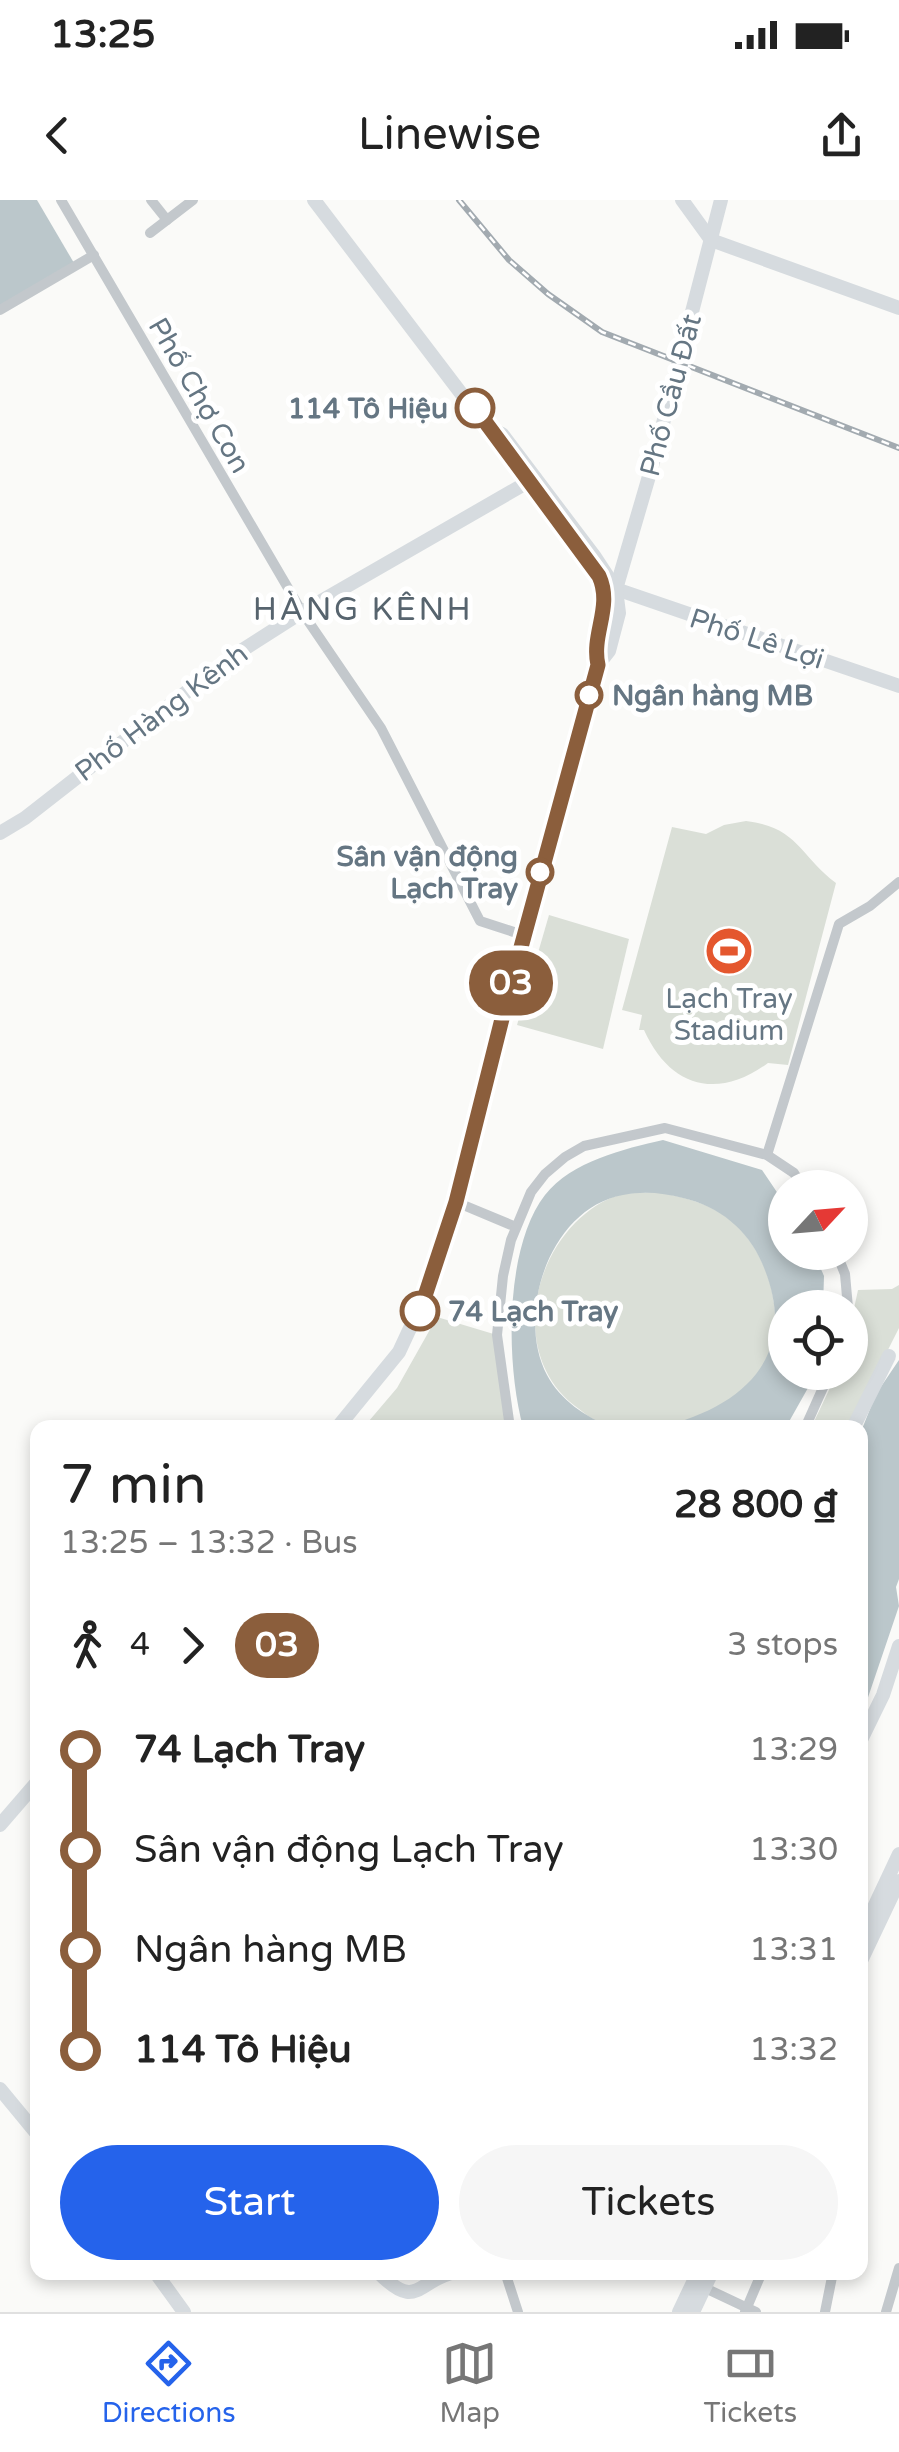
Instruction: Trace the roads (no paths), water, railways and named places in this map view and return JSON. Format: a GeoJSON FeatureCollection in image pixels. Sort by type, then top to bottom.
{"type":"FeatureCollection","features":[{"type":"Feature","properties":{"kind":"main road"},"geometry":{"type":"LineString","coordinates":[[314,200],[496,440],[532,480],[616,590],[618,618],[609,651],[598,665],[547,844],[456,1202],[431,1284],[400,1352],[344,1420]]}},
{"type":"Feature","properties":{"kind":"main road"},"geometry":{"type":"LineString","coordinates":[[682,200],[711,240],[899,308]]}},
{"type":"Feature","properties":{"kind":"main road","name":"Phố Cầu Đất"},"geometry":{"type":"LineString","coordinates":[[616,590],[722,200]]}},
{"type":"Feature","properties":{"kind":"main road","name":"Phố Hàng Kênh"},"geometry":{"type":"LineString","coordinates":[[0,833],[216,667],[302,612],[532,480]]}},
{"type":"Feature","properties":{"kind":"main road"},"geometry":{"type":"LineString","coordinates":[[591,557],[627,547]]}},
{"type":"Feature","properties":{"kind":"main road"},"geometry":{"type":"LineString","coordinates":[[591,557],[601,579],[605,608]]}},
{"type":"Feature","properties":{"kind":"main road"},"geometry":{"type":"LineString","coordinates":[[598,665],[594,648],[605,608],[616,590]]}},
{"type":"Feature","properties":{"kind":"main road","name":"Phố Lê Lợi"},"geometry":{"type":"LineString","coordinates":[[616,590],[899,686]]}},
{"type":"Feature","properties":{"kind":"main road"},"geometry":{"type":"LineString","coordinates":[[857,1420],[889,1356]]}},
{"type":"Feature","properties":{"kind":"main road"},"geometry":{"type":"LineString","coordinates":[[868,1725],[899,1646]]}},
{"type":"Feature","properties":{"kind":"main road"},"geometry":{"type":"LineString","coordinates":[[0,1825],[30,1789]]}},
{"type":"Feature","properties":{"kind":"main road"},"geometry":{"type":"LineString","coordinates":[[868,1919],[899,1854]]}},
{"type":"Feature","properties":{"kind":"main road"},"geometry":{"type":"LineString","coordinates":[[868,1946],[899,1880]]}},
{"type":"Feature","properties":{"kind":"main road"},"geometry":{"type":"LineString","coordinates":[[0,2090],[30,2126]]}},
{"type":"Feature","properties":{"kind":"main road"},"geometry":{"type":"LineString","coordinates":[[160,2280],[184,2312]]}},
{"type":"Feature","properties":{"kind":"main road"},"geometry":{"type":"LineString","coordinates":[[385,2280],[396,2293],[409,2296],[440,2280]]}},
{"type":"Feature","properties":{"kind":"main road"},"geometry":{"type":"LineString","coordinates":[[679,2312],[694,2280]]}},
{"type":"Feature","properties":{"kind":"main road"},"geometry":{"type":"LineString","coordinates":[[693,2312],[708,2280]]}},
{"type":"Feature","properties":{"kind":"street","name":"Phố Chợ Con"},"geometry":{"type":"LineString","coordinates":[[61,200],[302,612],[381,728],[480,921],[526,936]]}},
{"type":"Feature","properties":{"kind":"street"},"geometry":{"type":"LineString","coordinates":[[151,200],[166,220]]}},
{"type":"Feature","properties":{"kind":"street"},"geometry":{"type":"LineString","coordinates":[[150,233],[192,200]]}},
{"type":"Feature","properties":{"kind":"street"},"geometry":{"type":"LineString","coordinates":[[0,310],[94,255]]}},
{"type":"Feature","properties":{"kind":"street"},"geometry":{"type":"LineString","coordinates":[[767,1155],[839,924],[870,906],[899,882]]}},
{"type":"Feature","properties":{"kind":"street"},"geometry":{"type":"LineString","coordinates":[[509,1420],[497,1335],[502,1276],[516,1228],[545,1174],[584,1146],[665,1128],[767,1155],[790,1170]]}},
{"type":"Feature","properties":{"kind":"street"},"geometry":{"type":"LineString","coordinates":[[456,1202],[516,1228]]}},
{"type":"Feature","properties":{"kind":"street"},"geometry":{"type":"LineString","coordinates":[[809,1420],[822,1390]]}},
{"type":"Feature","properties":{"kind":"street"},"geometry":{"type":"LineString","coordinates":[[886,2312],[899,2268]]}},
{"type":"Feature","properties":{"kind":"street"},"geometry":{"type":"LineString","coordinates":[[508,2280],[518,2312]]}},
{"type":"Feature","properties":{"kind":"street"},"geometry":{"type":"LineString","coordinates":[[705,2288],[749,2311],[759,2280]]}},
{"type":"Feature","properties":{"kind":"street"},"geometry":{"type":"LineString","coordinates":[[825,2312],[832,2280]]}},
{"type":"Feature","properties":{"kind":"railway"},"geometry":{"type":"LineString","coordinates":[[459,200],[509,260],[548,294],[602,332],[899,448]]}},
{"type":"Feature","properties":{"kind":"place","name":"114 Tô Hiệu"},"geometry":{"type":"Point","coordinates":[475,408]}},
{"type":"Feature","properties":{"kind":"place","name":"Ngân hàng MB"},"geometry":{"type":"Point","coordinates":[589,695]}},
{"type":"Feature","properties":{"kind":"place","name":"Sân vận động Lạch Tray"},"geometry":{"type":"Point","coordinates":[540,872]}},
{"type":"Feature","properties":{"kind":"place","name":"Lạch Tray Stadium"},"geometry":{"type":"Point","coordinates":[729,951]}},
{"type":"Feature","properties":{"kind":"place","name":"74 Lạch Tray"},"geometry":{"type":"Point","coordinates":[420,1311]}},
{"type":"Feature","properties":{"kind":"district","name":"HÀNG KÊNH"},"geometry":{"type":"Point","coordinates":[363,609]}}]}
